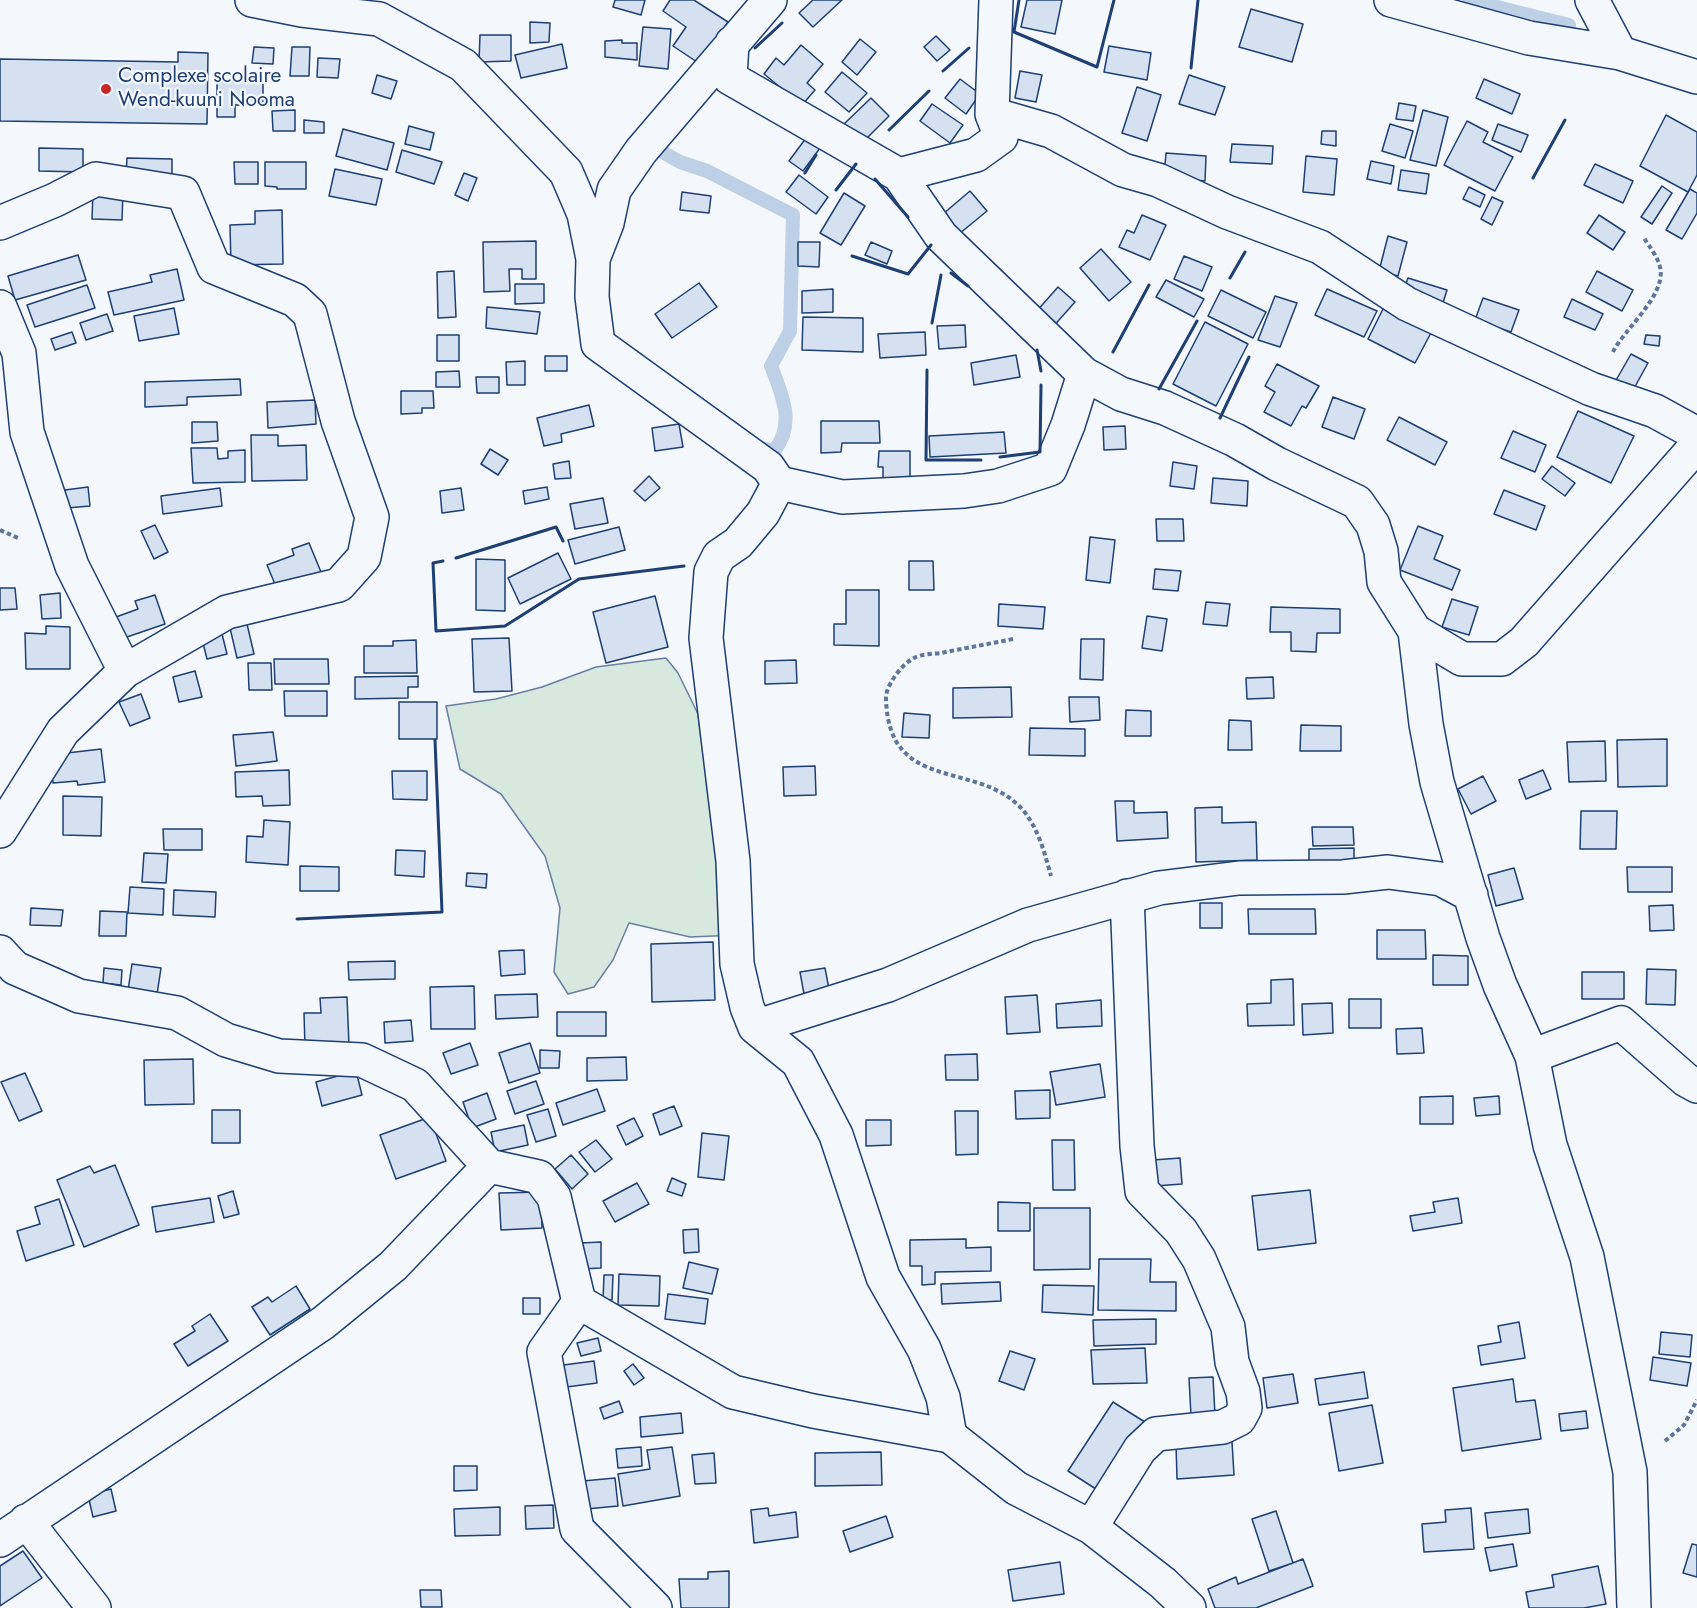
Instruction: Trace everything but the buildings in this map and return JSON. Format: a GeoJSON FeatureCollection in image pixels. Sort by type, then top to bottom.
{"type":"FeatureCollection","features":[{"type":"Feature","properties":{"kind":"street"},"geometry":{"type":"LineString","coordinates":[[252,0],[302,10],[379,19],[463,65],[566,172],[584,214],[593,259],[592,297],[598,344],[768,467],[779,483],[842,497],[896,495],[964,491],[998,486],[1050,469],[1068,425],[1084,374]]}},
{"type":"Feature","properties":{"kind":"street"},"geometry":{"type":"LineString","coordinates":[[593,259],[607,223],[614,190],[641,151],[770,0]]}},
{"type":"Feature","properties":{"kind":"street"},"geometry":{"type":"LineString","coordinates":[[899,175],[976,155],[1001,136],[992,114],[996,0]]}},
{"type":"Feature","properties":{"kind":"street"},"geometry":{"type":"LineString","coordinates":[[1391,0],[1529,38],[1620,53],[1697,77]]}},
{"type":"Feature","properties":{"kind":"street"},"geometry":{"type":"LineString","coordinates":[[1592,0],[1620,53]]}},
{"type":"Feature","properties":{"kind":"street"},"geometry":{"type":"LineString","coordinates":[[732,43],[730,78],[899,175],[941,236],[1084,374],[1121,394],[1165,408],[1225,435],[1277,464],[1357,502],[1373,525],[1381,550],[1384,582],[1415,631],[1437,782],[1500,985],[1532,1056],[1550,1145],[1587,1257],[1630,1472],[1634,1608]]}},
{"type":"Feature","properties":{"kind":"street"},"geometry":{"type":"LineString","coordinates":[[992,114],[1051,131],[1123,170],[1158,180],[1227,212],[1320,247],[1407,304],[1591,389],[1655,411],[1697,434]]}},
{"type":"Feature","properties":{"kind":"street"},"geometry":{"type":"LineString","coordinates":[[0,223],[55,200],[96,179],[183,193],[214,267],[295,300],[310,314],[338,421],[372,517],[364,556],[339,585],[227,612],[125,671],[63,731],[0,831]]}},
{"type":"Feature","properties":{"kind":"street"},"geometry":{"type":"LineString","coordinates":[[0,307],[27,432],[72,566],[125,671]]}},
{"type":"Feature","properties":{"kind":"street"},"geometry":{"type":"LineString","coordinates":[[1415,631],[1462,659],[1502,659],[1524,642],[1697,445]]}},
{"type":"Feature","properties":{"kind":"street"},"geometry":{"type":"LineString","coordinates":[[779,483],[763,513],[738,543],[720,556],[711,572],[706,639],[733,861],[737,964],[747,1007],[755,1027],[798,1062],[836,1135],[883,1277],[924,1349],[943,1397],[950,1436]]}},
{"type":"Feature","properties":{"kind":"street"},"geometry":{"type":"LineString","coordinates":[[755,1027],[888,985],[1028,925],[1159,888],[1239,878],[1343,877],[1388,872],[1441,879],[1471,895]]}},
{"type":"Feature","properties":{"kind":"street"},"geometry":{"type":"LineString","coordinates":[[1091,1527],[1140,1449],[1156,1434],[1223,1427],[1239,1419],[1245,1408],[1244,1392],[1232,1362],[1228,1327],[1199,1258],[1181,1231],[1142,1191],[1137,1146],[1127,896]]}},
{"type":"Feature","properties":{"kind":"street"},"geometry":{"type":"LineString","coordinates":[[0,952],[15,968],[79,996],[177,1013],[225,1040],[279,1056],[362,1060],[415,1085],[489,1166],[539,1177],[554,1197],[579,1302],[733,1392],[813,1411],[950,1436],[1016,1488],[1091,1527],[1163,1583],[1189,1608]]}},
{"type":"Feature","properties":{"kind":"street"},"geometry":{"type":"LineString","coordinates":[[1532,1056],[1621,1023],[1686,1080],[1697,1086]]}},
{"type":"Feature","properties":{"kind":"street"},"geometry":{"type":"LineString","coordinates":[[0,1539],[124,1459],[209,1398],[323,1323],[393,1266],[489,1166]]}},
{"type":"Feature","properties":{"kind":"street"},"geometry":{"type":"LineString","coordinates":[[579,1302],[544,1352],[577,1529],[655,1608]]}},
{"type":"Feature","properties":{"kind":"street"},"geometry":{"type":"LineString","coordinates":[[26,1521],[94,1608]]}},
{"type":"Feature","properties":{"kind":"path"},"geometry":{"type":"LineString","coordinates":[[1591,389],[1619,338],[1656,292],[1661,268],[1644,237]]}},
{"type":"Feature","properties":{"kind":"path"},"geometry":{"type":"LineString","coordinates":[[1013,639],[914,658],[898,673],[886,691],[886,710],[895,741],[914,760],[947,776],[991,786],[1023,810],[1042,844],[1052,880],[1084,908]]}},
{"type":"Feature","properties":{"kind":"shaded area"},"geometry":{"type":"Polygon","coordinates":[[[666,658],[678,673],[698,714],[736,935],[690,937],[629,923],[613,960],[594,987],[568,994],[554,972],[560,908],[545,856],[501,794],[460,769],[446,706],[496,699],[542,687],[596,667],[666,658]]]}},
{"type":"Feature","properties":{"kind":"waterway"},"geometry":{"type":"LineString","coordinates":[[1469,0],[1569,25]]}},
{"type":"Feature","properties":{"kind":"waterway"},"geometry":{"type":"LineString","coordinates":[[650,145],[680,162],[707,171],[793,215],[790,331],[771,366],[783,399],[786,420],[781,441],[774,451],[757,447]]}},
{"type":"Feature","properties":{"kind":"wall"},"geometry":{"type":"LineString","coordinates":[[1019,0],[1014,32],[1097,67],[1114,0]]}},
{"type":"Feature","properties":{"kind":"wall"},"geometry":{"type":"LineString","coordinates":[[1191,68],[1198,0]]}},
{"type":"Feature","properties":{"kind":"wall"},"geometry":{"type":"LineString","coordinates":[[755,48],[782,23]]}},
{"type":"Feature","properties":{"kind":"wall"},"geometry":{"type":"LineString","coordinates":[[943,71],[969,48]]}},
{"type":"Feature","properties":{"kind":"wall"},"geometry":{"type":"LineString","coordinates":[[889,130],[929,91]]}},
{"type":"Feature","properties":{"kind":"wall"},"geometry":{"type":"LineString","coordinates":[[1533,178],[1565,120]]}},
{"type":"Feature","properties":{"kind":"wall"},"geometry":{"type":"LineString","coordinates":[[805,173],[816,155]]}},
{"type":"Feature","properties":{"kind":"wall"},"geometry":{"type":"LineString","coordinates":[[836,190],[856,164]]}},
{"type":"Feature","properties":{"kind":"wall"},"geometry":{"type":"LineString","coordinates":[[875,179],[908,217]]}},
{"type":"Feature","properties":{"kind":"wall"},"geometry":{"type":"LineString","coordinates":[[852,256],[908,274],[931,245]]}},
{"type":"Feature","properties":{"kind":"wall"},"geometry":{"type":"LineString","coordinates":[[1230,278],[1245,252]]}},
{"type":"Feature","properties":{"kind":"wall"},"geometry":{"type":"LineString","coordinates":[[951,273],[968,286]]}},
{"type":"Feature","properties":{"kind":"wall"},"geometry":{"type":"LineString","coordinates":[[932,323],[941,275]]}},
{"type":"Feature","properties":{"kind":"wall"},"geometry":{"type":"LineString","coordinates":[[1113,352],[1149,285]]}},
{"type":"Feature","properties":{"kind":"wall"},"geometry":{"type":"LineString","coordinates":[[1159,389],[1197,321]]}},
{"type":"Feature","properties":{"kind":"wall"},"geometry":{"type":"LineString","coordinates":[[1037,350],[1041,371]]}},
{"type":"Feature","properties":{"kind":"wall"},"geometry":{"type":"LineString","coordinates":[[1220,418],[1249,357]]}},
{"type":"Feature","properties":{"kind":"wall"},"geometry":{"type":"LineString","coordinates":[[927,370],[926,460],[981,460]]}},
{"type":"Feature","properties":{"kind":"wall"},"geometry":{"type":"LineString","coordinates":[[1000,457],[1040,452],[1041,385]]}},
{"type":"Feature","properties":{"kind":"wall"},"geometry":{"type":"LineString","coordinates":[[456,558],[556,527],[563,541]]}},
{"type":"Feature","properties":{"kind":"wall"},"geometry":{"type":"LineString","coordinates":[[443,561],[433,563],[436,631],[505,626],[579,579],[684,566]]}},
{"type":"Feature","properties":{"kind":"wall"},"geometry":{"type":"LineString","coordinates":[[297,919],[442,912],[435,740]]}},
{"type":"Feature","properties":{"kind":"place","name":"Complexe scolaire Wend-kuuni Nooma"},"geometry":{"type":"Point","coordinates":[106,89]}}]}
